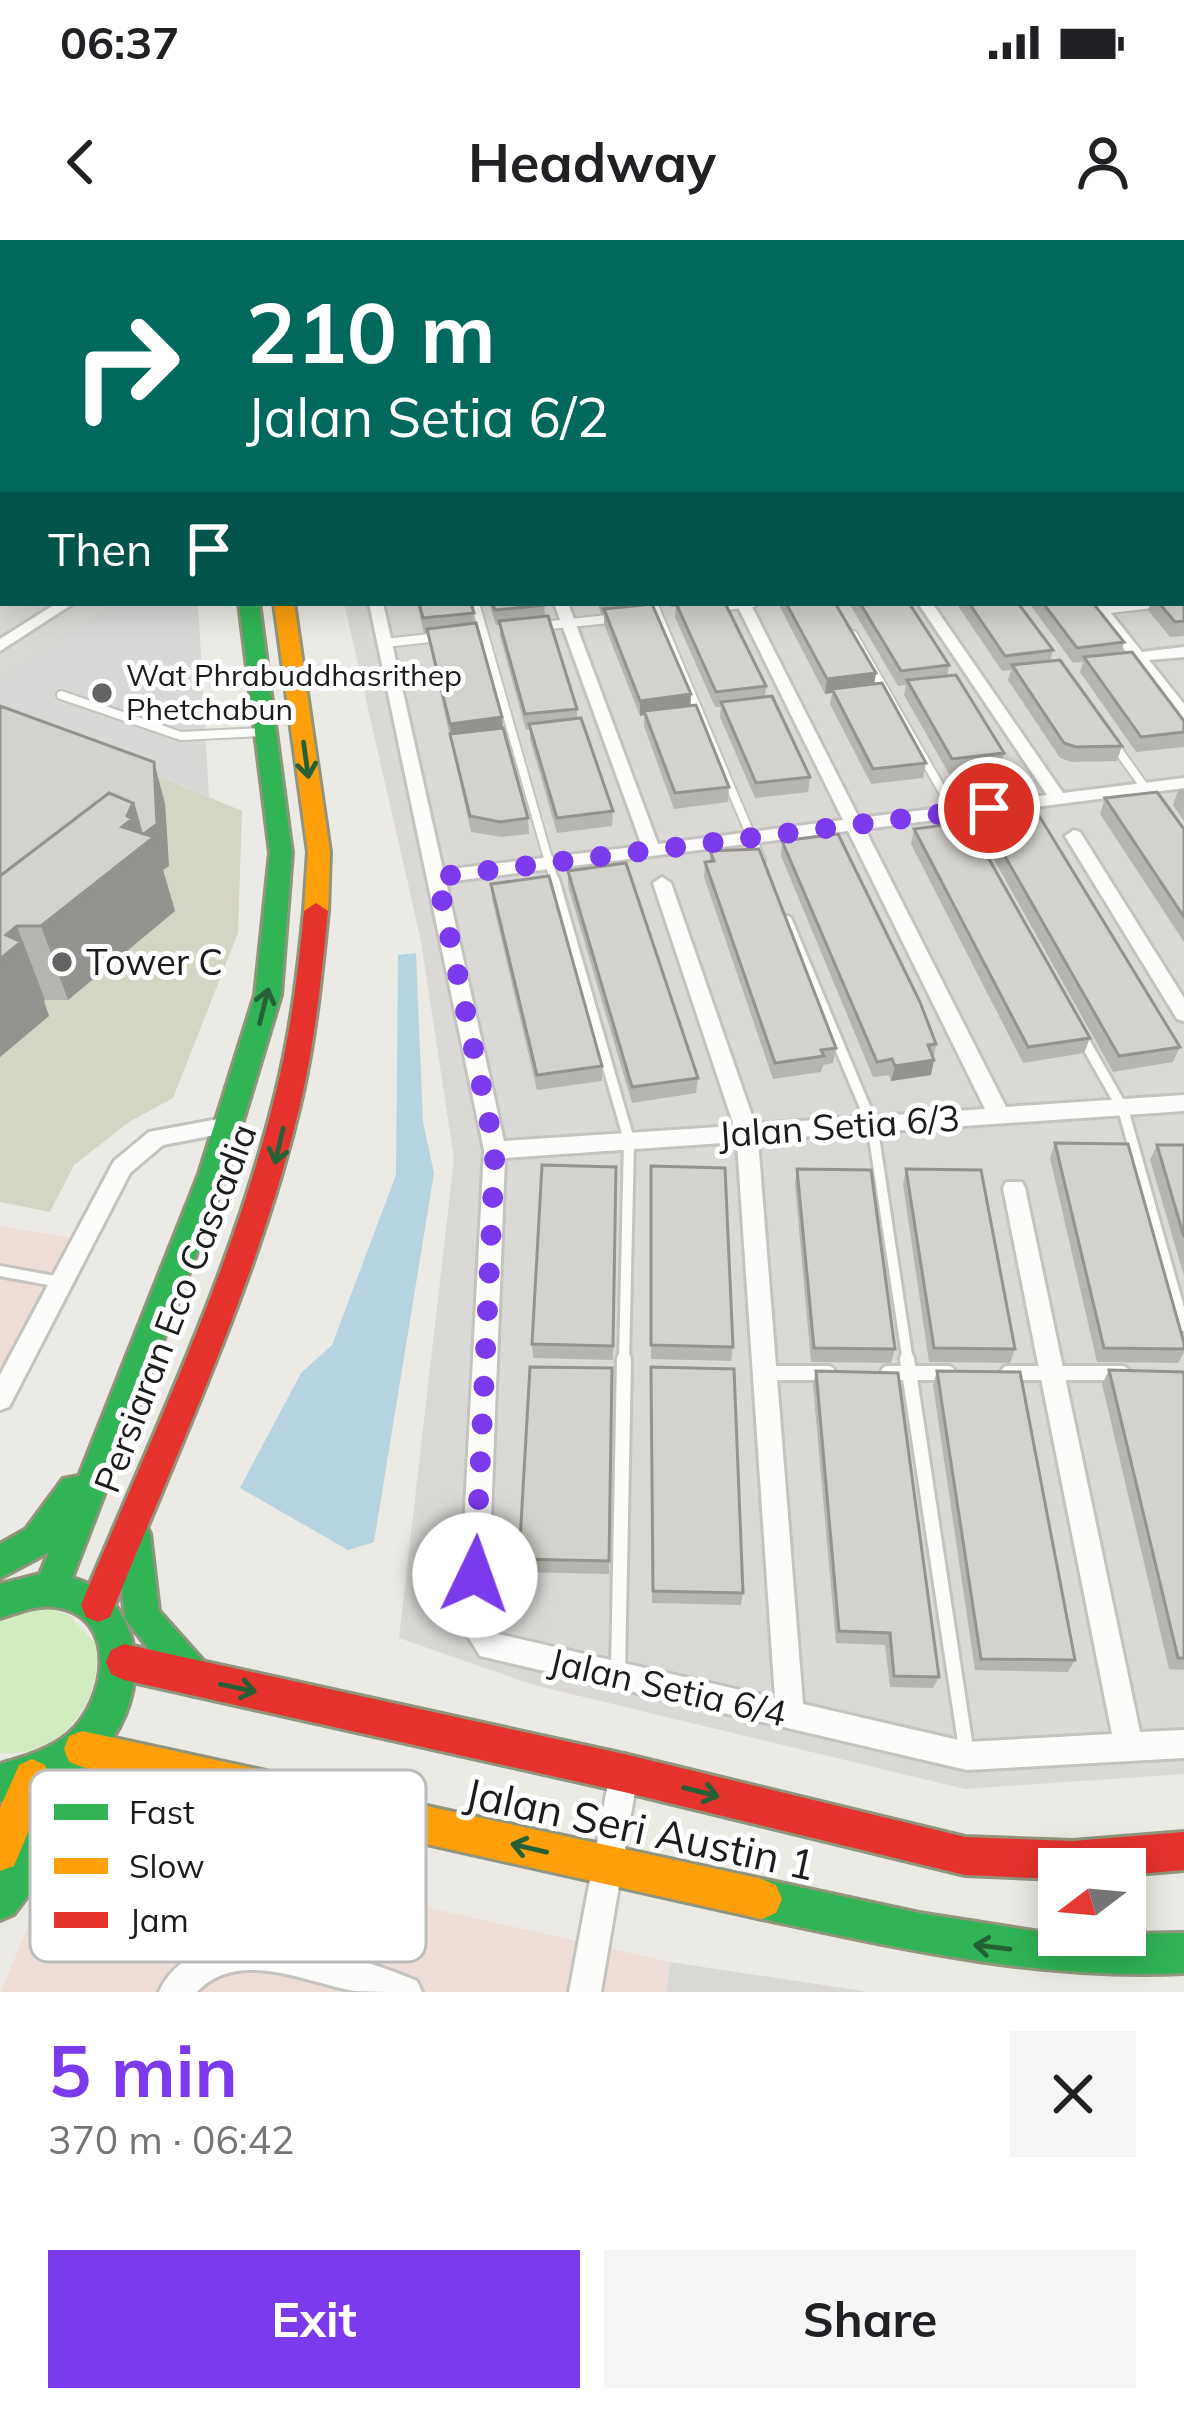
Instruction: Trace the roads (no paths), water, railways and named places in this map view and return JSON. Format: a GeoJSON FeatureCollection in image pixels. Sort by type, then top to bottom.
{"type":"FeatureCollection","features":[{"type":"Feature","properties":{"kind":"main road","name":"Persiaran Eco Cascadia"},"geometry":{"type":"LineString","coordinates":[[51,1588],[134,1390],[229,1125],[268,994],[280,853],[249,606]]}},
{"type":"Feature","properties":{"kind":"main road","name":"Persiaran Eco Cascadia"},"geometry":{"type":"LineString","coordinates":[[98,1605],[274,1167],[312,995],[319,852],[284,606]]}},
{"type":"Feature","properties":{"kind":"main road"},"geometry":{"type":"LineString","coordinates":[[0,1562],[38,1540],[60,1516],[134,1390]]}},
{"type":"Feature","properties":{"kind":"main road"},"geometry":{"type":"LineString","coordinates":[[132,1526],[142,1618],[194,1678]]}},
{"type":"Feature","properties":{"kind":"main road"},"geometry":{"type":"LineString","coordinates":[[0,1600],[51,1588],[98,1605],[121,1640],[124,1662],[114,1708],[82,1749],[46,1770]]}},
{"type":"Feature","properties":{"kind":"main road","name":"Jalan Seri Austin 1"},"geometry":{"type":"LineString","coordinates":[[124,1662],[624,1773],[965,1856],[1073,1860],[1184,1851]]}},
{"type":"Feature","properties":{"kind":"main road","name":"Jalan Seri Austin 1"},"geometry":{"type":"LineString","coordinates":[[82,1749],[173,1770]]}},
{"type":"Feature","properties":{"kind":"main road"},"geometry":{"type":"LineString","coordinates":[[157,1770],[164,1768]]}},
{"type":"Feature","properties":{"kind":"main road"},"geometry":{"type":"LineString","coordinates":[[0,1783],[30,1778]]}},
{"type":"Feature","properties":{"kind":"main road"},"geometry":{"type":"LineString","coordinates":[[0,1852],[30,1783]]}},
{"type":"Feature","properties":{"kind":"main road","name":"Jalan Seri Austin 1"},"geometry":{"type":"LineString","coordinates":[[426,1825],[978,1946],[1108,1960],[1184,1953]]}},
{"type":"Feature","properties":{"kind":"main road"},"geometry":{"type":"LineString","coordinates":[[0,1900],[30,1861]]}},
{"type":"Feature","properties":{"kind":"street"},"geometry":{"type":"LineString","coordinates":[[0,646],[62,606]]}},
{"type":"Feature","properties":{"kind":"street","name":"Jalan Setia 6/4"},"geometry":{"type":"LineString","coordinates":[[377,606],[495,1150],[473,1622],[490,1646],[967,1756],[1184,1744]]}},
{"type":"Feature","properties":{"kind":"street"},"geometry":{"type":"LineString","coordinates":[[562,606],[652,850]]}},
{"type":"Feature","properties":{"kind":"street"},"geometry":{"type":"LineString","coordinates":[[744,606],[999,1115]]}},
{"type":"Feature","properties":{"kind":"street"},"geometry":{"type":"LineString","coordinates":[[927,606],[1058,799]]}},
{"type":"Feature","properties":{"kind":"street"},"geometry":{"type":"LineString","coordinates":[[1098,606],[1183,712]]}},
{"type":"Feature","properties":{"kind":"street"},"geometry":{"type":"LineString","coordinates":[[1138,657],[1184,652]]}},
{"type":"Feature","properties":{"kind":"street"},"geometry":{"type":"LineString","coordinates":[[437,877],[1184,783]]}},
{"type":"Feature","properties":{"kind":"street"},"geometry":{"type":"LineString","coordinates":[[1074,836],[1184,1014]]}},
{"type":"Feature","properties":{"kind":"street"},"geometry":{"type":"LineString","coordinates":[[662,883],[747,1133],[790,1715]]}},
{"type":"Feature","properties":{"kind":"street","name":"Jalan Setia 6/3"},"geometry":{"type":"LineString","coordinates":[[495,1150],[1184,1103]]}},
{"type":"Feature","properties":{"kind":"street"},"geometry":{"type":"LineString","coordinates":[[0,1399],[122,1167],[157,1138],[229,1125]]}},
{"type":"Feature","properties":{"kind":"street"},"geometry":{"type":"LineString","coordinates":[[1014,1188],[1130,1747]]}},
{"type":"Feature","properties":{"kind":"street"},"geometry":{"type":"LineString","coordinates":[[585,1992],[624,1773]]}},
{"type":"Feature","properties":{"kind":"street"},"geometry":{"type":"LineString","coordinates":[[1108,1960],[1121,1992]]}},
{"type":"Feature","properties":{"kind":"street"},"geometry":{"type":"LineString","coordinates":[[175,1992],[208,1962]]}},
{"type":"Feature","properties":{"kind":"street"},"geometry":{"type":"LineString","coordinates":[[289,1962],[392,1990]]}},
{"type":"Feature","properties":{"kind":"lane"},"geometry":{"type":"LineString","coordinates":[[476,606],[629,1140],[618,1675]]}},
{"type":"Feature","properties":{"kind":"lane"},"geometry":{"type":"LineString","coordinates":[[700,609],[722,606]]}},
{"type":"Feature","properties":{"kind":"lane"},"geometry":{"type":"LineString","coordinates":[[656,608],[770,882]]}},
{"type":"Feature","properties":{"kind":"lane"},"geometry":{"type":"LineString","coordinates":[[526,628],[656,608],[679,611]]}},
{"type":"Feature","properties":{"kind":"lane"},"geometry":{"type":"LineString","coordinates":[[845,621],[977,852]]}},
{"type":"Feature","properties":{"kind":"lane"},"geometry":{"type":"LineString","coordinates":[[464,635],[505,630]]}},
{"type":"Feature","properties":{"kind":"lane"},"geometry":{"type":"LineString","coordinates":[[385,644],[444,637]]}},
{"type":"Feature","properties":{"kind":"lane"},"geometry":{"type":"LineString","coordinates":[[61,695],[180,740],[216,742],[265,731]]}},
{"type":"Feature","properties":{"kind":"lane"},"geometry":{"type":"LineString","coordinates":[[1108,736],[1158,807]]}},
{"type":"Feature","properties":{"kind":"lane"},"geometry":{"type":"LineString","coordinates":[[779,904],[872,1124],[967,1756]]}},
{"type":"Feature","properties":{"kind":"lane"},"geometry":{"type":"LineString","coordinates":[[1078,1030],[1123,1109],[1184,1326]]}},
{"type":"Feature","properties":{"kind":"lane"},"geometry":{"type":"LineString","coordinates":[[0,1271],[60,1282]]}},
{"type":"Feature","properties":{"kind":"lane"},"geometry":{"type":"LineString","coordinates":[[765,1372],[848,1373]]}},
{"type":"Feature","properties":{"kind":"lane"},"geometry":{"type":"LineString","coordinates":[[869,1373],[958,1373]]}},
{"type":"Feature","properties":{"kind":"lane"},"geometry":{"type":"LineString","coordinates":[[982,1373],[1140,1373]]}},
{"type":"Feature","properties":{"kind":"water"},"geometry":{"type":"Polygon","coordinates":[[[416,953],[423,1122],[434,1173],[374,1542],[348,1550],[240,1488],[301,1373],[332,1345],[396,1175],[398,955],[416,953]]]}},
{"type":"Feature","properties":{"kind":"place","name":"Wat Phrabuddhasrithep Phetchabun"},"geometry":{"type":"Point","coordinates":[102,693]}},
{"type":"Feature","properties":{"kind":"place","name":"Tower C"},"geometry":{"type":"Point","coordinates":[62,962]}}]}
